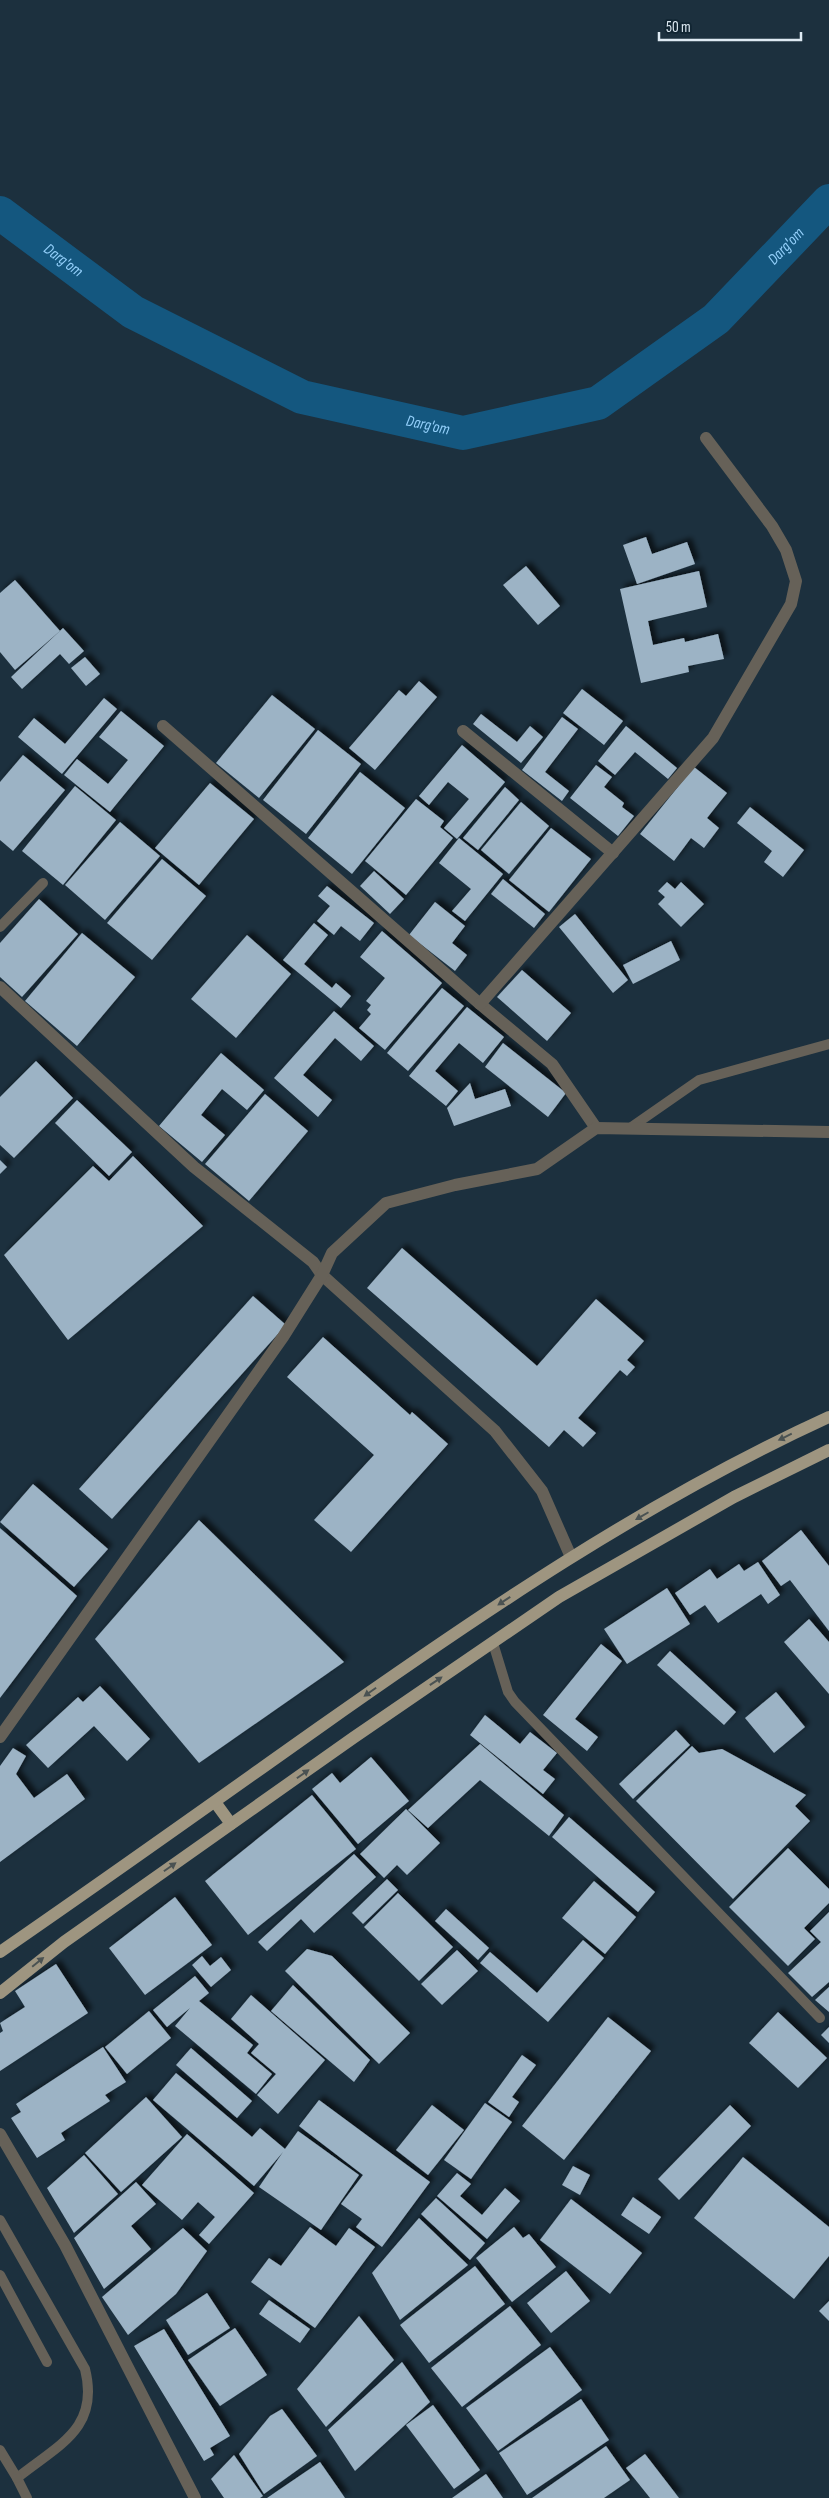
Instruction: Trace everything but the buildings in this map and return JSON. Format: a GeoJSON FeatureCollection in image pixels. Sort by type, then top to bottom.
{"type":"FeatureCollection","features":[{"type":"Feature","properties":{"kind":"main road"},"geometry":{"type":"LineString","coordinates":[[0,1952],[428,1650],[571,1557],[706,1479],[829,1417]]}},
{"type":"Feature","properties":{"kind":"main road"},"geometry":{"type":"LineString","coordinates":[[0,1992],[64,1942],[559,1597],[726,1501],[829,1450]]}},
{"type":"Feature","properties":{"kind":"main road"},"geometry":{"type":"LineString","coordinates":[[215,1802],[231,1824]]}},
{"type":"Feature","properties":{"kind":"street"},"geometry":{"type":"LineString","coordinates":[[480,1004],[713,738],[791,604],[796,581],[786,550],[772,526],[706,438]]}},
{"type":"Feature","properties":{"kind":"street"},"geometry":{"type":"LineString","coordinates":[[163,726],[480,1004],[552,1064],[596,1128]]}},
{"type":"Feature","properties":{"kind":"street"},"geometry":{"type":"LineString","coordinates":[[463,731],[613,853]]}},
{"type":"Feature","properties":{"kind":"street"},"geometry":{"type":"LineString","coordinates":[[0,987],[194,1166],[313,1262],[322,1275],[495,1431],[542,1491],[571,1557]]}},
{"type":"Feature","properties":{"kind":"street"},"geometry":{"type":"LineString","coordinates":[[0,1736],[283,1337],[322,1275],[332,1253],[386,1203],[455,1185],[537,1169],[596,1128],[829,1132]]}},
{"type":"Feature","properties":{"kind":"street"},"geometry":{"type":"LineString","coordinates":[[0,2134],[65,2246],[195,2498]]}},
{"type":"Feature","properties":{"kind":"lane"},"geometry":{"type":"LineString","coordinates":[[0,927],[43,883]]}},
{"type":"Feature","properties":{"kind":"lane"},"geometry":{"type":"LineString","coordinates":[[630,1128],[700,1080],[829,1044]]}},
{"type":"Feature","properties":{"kind":"lane"},"geometry":{"type":"LineString","coordinates":[[493,1642],[508,1692],[515,1702],[820,2018]]}},
{"type":"Feature","properties":{"kind":"lane"},"geometry":{"type":"LineString","coordinates":[[0,2220],[85,2369],[90,2387],[85,2416],[77,2428],[17,2478]]}},
{"type":"Feature","properties":{"kind":"lane"},"geometry":{"type":"LineString","coordinates":[[0,2275],[47,2362]]}},
{"type":"Feature","properties":{"kind":"lane"},"geometry":{"type":"LineString","coordinates":[[0,2450],[27,2498]]}},
{"type":"Feature","properties":{"kind":"waterway","name":"Darg'om"},"geometry":{"type":"LineString","coordinates":[[0,213],[133,312],[302,397],[463,433],[598,403],[716,319],[829,201]]}}]}
